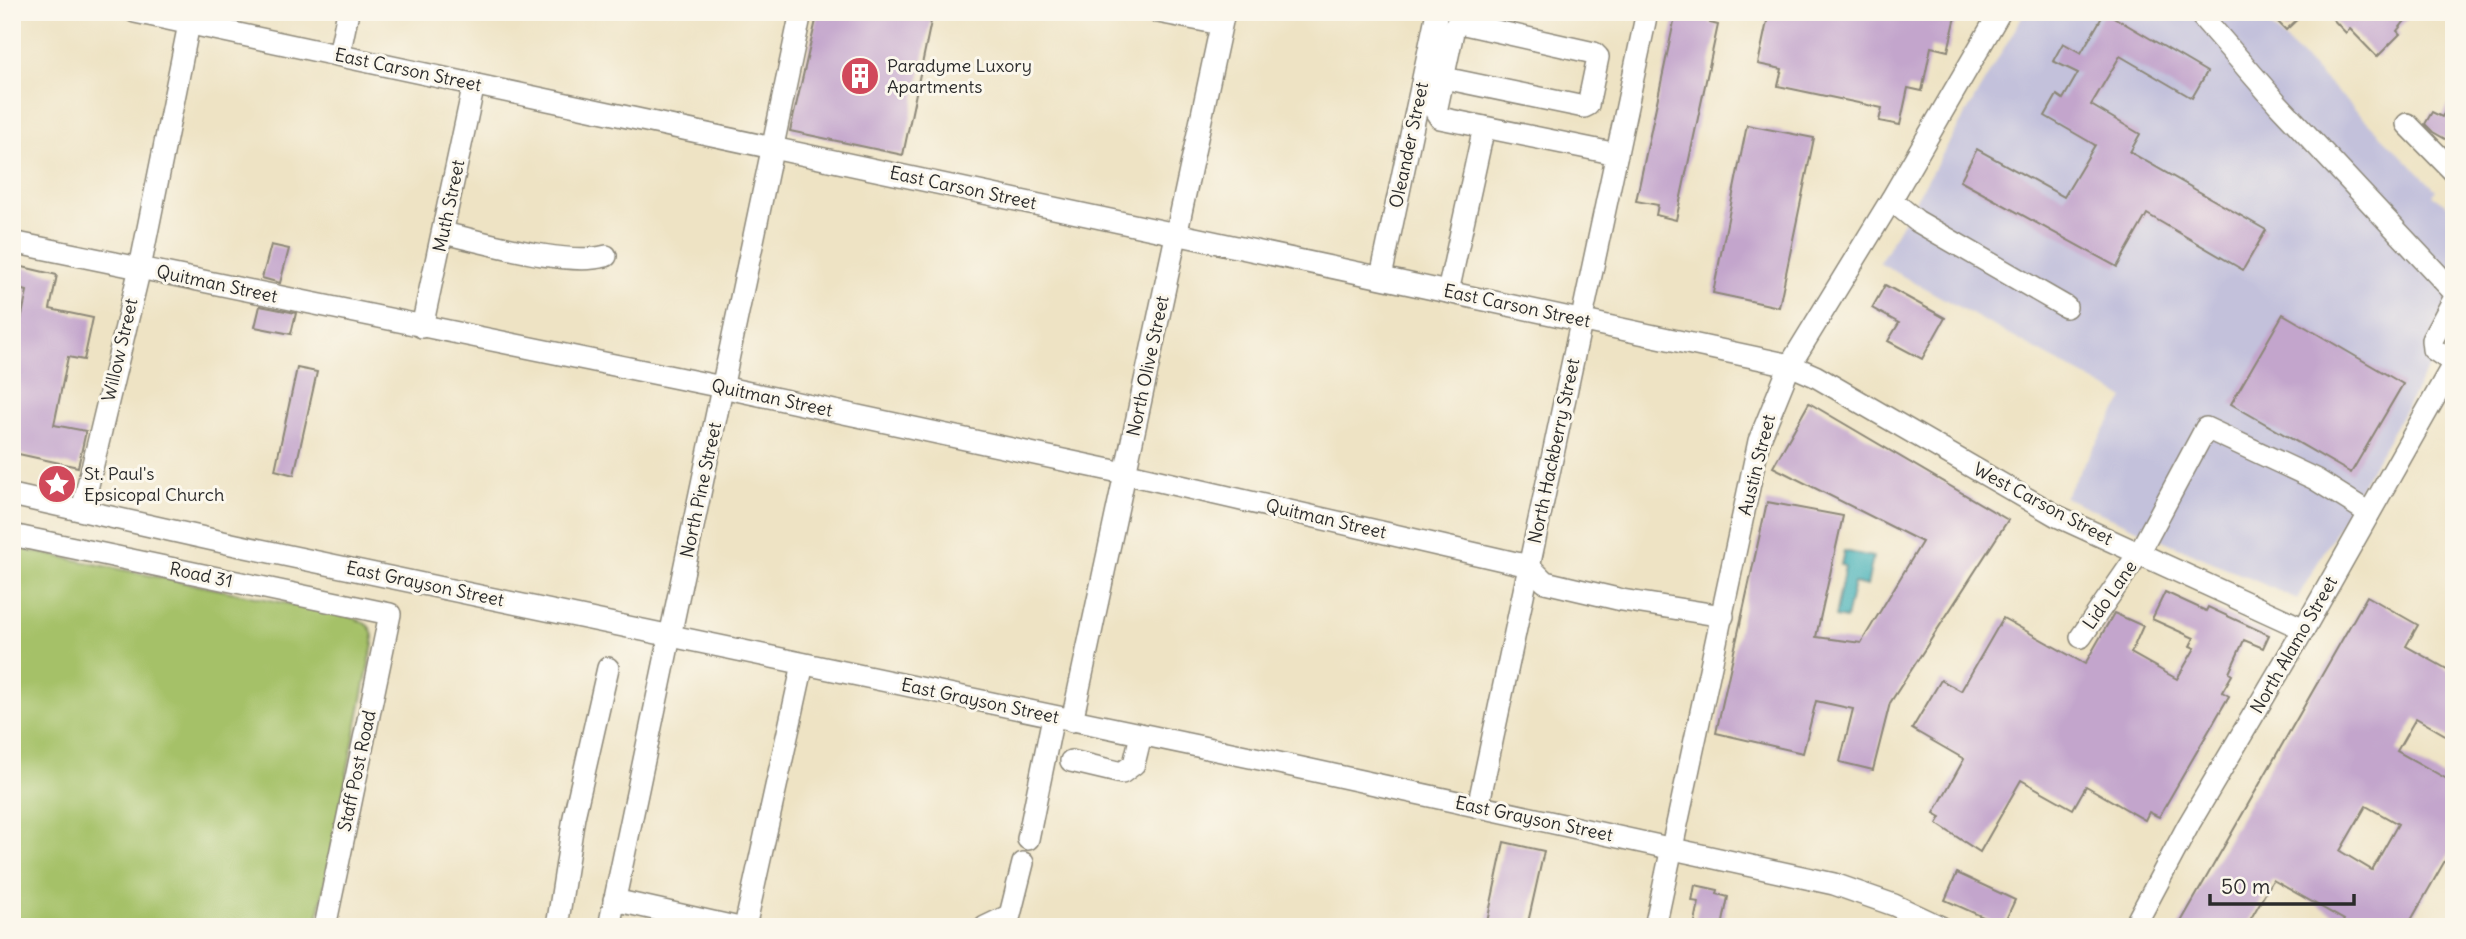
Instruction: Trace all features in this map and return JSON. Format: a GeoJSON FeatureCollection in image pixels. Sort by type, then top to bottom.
{"type":"FeatureCollection","features":[{"type":"Feature","properties":{"kind":"street","name":"East Carson Street"},"geometry":{"type":"LineString","coordinates":[[135,12],[1790,365]]}},
{"type":"Feature","properties":{"kind":"street"},"geometry":{"type":"LineString","coordinates":[[339,55],[348,12]]}},
{"type":"Feature","properties":{"kind":"street","name":"North Pine Street"},"geometry":{"type":"LineString","coordinates":[[609,927],[801,12]]}},
{"type":"Feature","properties":{"kind":"street"},"geometry":{"type":"LineString","coordinates":[[1158,12],[1223,18]]}},
{"type":"Feature","properties":{"kind":"street","name":"Oleander Street"},"geometry":{"type":"LineString","coordinates":[[1381,277],[1437,12]]}},
{"type":"Feature","properties":{"kind":"street","name":"North Hackberry Street"},"geometry":{"type":"LineString","coordinates":[[1478,807],[1647,12]]}},
{"type":"Feature","properties":{"kind":"street","name":"Austin Street"},"geometry":{"type":"LineString","coordinates":[[1655,927],[1759,441],[1790,365],[1891,200],[2000,12]]}},
{"type":"Feature","properties":{"kind":"street"},"geometry":{"type":"LineString","coordinates":[[2198,12],[2288,114],[2454,292]]}},
{"type":"Feature","properties":{"kind":"street","name":"North Olive Street"},"geometry":{"type":"LineString","coordinates":[[1028,839],[1063,718],[1124,473],[1223,18]]}},
{"type":"Feature","properties":{"kind":"street"},"geometry":{"type":"LineString","coordinates":[[1444,78],[1584,107],[1588,105],[1598,57],[1594,52],[1460,23],[1454,27],[1436,112],[1440,118],[1617,154]]}},
{"type":"Feature","properties":{"kind":"street","name":"Willow Street"},"geometry":{"type":"LineString","coordinates":[[82,510],[140,268],[188,24]]}},
{"type":"Feature","properties":{"kind":"street"},"geometry":{"type":"LineString","coordinates":[[1593,79],[1631,87]]}},
{"type":"Feature","properties":{"kind":"street","name":"Muth Street"},"geometry":{"type":"LineString","coordinates":[[422,327],[474,84]]}},
{"type":"Feature","properties":{"kind":"street"},"geometry":{"type":"LineString","coordinates":[[2407,124],[2454,172]]}},
{"type":"Feature","properties":{"kind":"street"},"geometry":{"type":"LineString","coordinates":[[1448,292],[1484,127]]}},
{"type":"Feature","properties":{"kind":"street"},"geometry":{"type":"LineString","coordinates":[[1891,200],[1916,221],[2067,307]]}},
{"type":"Feature","properties":{"kind":"street"},"geometry":{"type":"LineString","coordinates":[[443,233],[565,257],[606,256]]}},
{"type":"Feature","properties":{"kind":"street","name":"Quitman Street"},"geometry":{"type":"LineString","coordinates":[[12,242],[722,387],[1124,473],[1530,566]]}},
{"type":"Feature","properties":{"kind":"street"},"geometry":{"type":"LineString","coordinates":[[2454,299],[2432,340],[2433,349],[2454,363]]}},
{"type":"Feature","properties":{"kind":"street","name":"North Alamo Street"},"geometry":{"type":"LineString","coordinates":[[2134,927],[2189,824],[2304,629],[2454,363]]}},
{"type":"Feature","properties":{"kind":"street","name":"West Carson Street"},"geometry":{"type":"LineString","coordinates":[[1790,365],[1815,376],[2047,510],[2304,629]]}},
{"type":"Feature","properties":{"kind":"street","name":"Lido Lane"},"geometry":{"type":"LineString","coordinates":[[2081,637],[2139,553],[2206,428],[2315,479],[2369,513]]}},
{"type":"Feature","properties":{"kind":"street","name":"East Grayson Street"},"geometry":{"type":"LineString","coordinates":[[12,495],[236,545],[1063,718],[1834,884],[1894,905],[1941,927]]}},
{"type":"Feature","properties":{"kind":"street","name":"Road 31"},"geometry":{"type":"LineString","coordinates":[[12,535],[390,614]]}},
{"type":"Feature","properties":{"kind":"street"},"geometry":{"type":"LineString","coordinates":[[1530,566],[1545,582],[1622,600],[1723,616]]}},
{"type":"Feature","properties":{"kind":"street","name":"Staff Post Road"},"geometry":{"type":"LineString","coordinates":[[325,927],[390,614]]}},
{"type":"Feature","properties":{"kind":"street"},"geometry":{"type":"LineString","coordinates":[[745,927],[803,664]]}},
{"type":"Feature","properties":{"kind":"street"},"geometry":{"type":"LineString","coordinates":[[557,927],[574,817],[608,668]]}},
{"type":"Feature","properties":{"kind":"street"},"geometry":{"type":"LineString","coordinates":[[1071,761],[1122,773],[1134,764],[1141,735]]}},
{"type":"Feature","properties":{"kind":"street"},"geometry":{"type":"LineString","coordinates":[[985,927],[1010,915],[1023,863]]}},
{"type":"Feature","properties":{"kind":"street"},"geometry":{"type":"LineString","coordinates":[[614,901],[735,927]]}},
{"type":"Feature","properties":{"kind":"shaded area"},"geometry":{"type":"Polygon","coordinates":[[[2025,12],[2257,12],[2436,190],[2432,195],[2454,210],[2454,323],[2297,599],[2064,497],[2124,398],[1879,263],[2025,12]]]}},
{"type":"Feature","properties":{"kind":"green space"},"geometry":{"type":"Polygon","coordinates":[[[12,547],[348,616],[370,628],[373,644],[316,927],[12,927],[12,547]]]}},
{"type":"Feature","properties":{"kind":"water"},"geometry":{"type":"Polygon","coordinates":[[[1844,551],[1873,557],[1867,586],[1854,583],[1846,619],[1835,617],[1845,566],[1841,565],[1844,551]]]}},
{"type":"Feature","properties":{"kind":"building","name":"Paradyme Luxory Apartments"},"geometry":{"type":"Polygon","coordinates":[[[818,12],[933,12],[903,155],[790,131],[818,12]]]}},
{"type":"Feature","properties":{"kind":"building"},"geometry":{"type":"Polygon","coordinates":[[[1676,12],[1712,12],[1710,23],[1718,25],[1676,220],[1656,215],[1658,205],[1636,201],[1676,12]]]}},
{"type":"Feature","properties":{"kind":"building"},"geometry":{"type":"Polygon","coordinates":[[[1769,12],[1957,12],[1948,51],[1931,47],[1922,91],[1908,88],[1900,125],[1879,121],[1882,108],[1778,86],[1782,69],[1758,64],[1769,12]]]}},
{"type":"Feature","properties":{"kind":"building"},"geometry":{"type":"Polygon","coordinates":[[[2105,12],[2207,72],[2192,98],[2120,56],[2091,105],[2140,134],[2130,152],[2266,230],[2243,270],[2147,214],[2117,267],[1960,181],[1977,149],[2064,197],[2095,145],[2045,116],[2057,95],[2063,99],[2078,73],[2053,61],[2063,43],[2081,53],[2105,12]]]}},
{"type":"Feature","properties":{"kind":"building"},"geometry":{"type":"Polygon","coordinates":[[[2268,12],[2305,12],[2286,30],[2268,12]]]}},
{"type":"Feature","properties":{"kind":"building"},"geometry":{"type":"Polygon","coordinates":[[[2326,12],[2412,12],[2397,31],[2400,34],[2377,57],[2350,29],[2346,33],[2326,12]]]}},
{"type":"Feature","properties":{"kind":"building"},"geometry":{"type":"Polygon","coordinates":[[[2454,96],[2454,144],[2425,124],[2432,112],[2442,117],[2454,96]]]}},
{"type":"Feature","properties":{"kind":"building"},"geometry":{"type":"Polygon","coordinates":[[[1747,125],[1814,138],[1779,307],[1713,293],[1747,125]]]}},
{"type":"Feature","properties":{"kind":"building"},"geometry":{"type":"Polygon","coordinates":[[[271,245],[289,249],[280,283],[262,278],[271,245]]]}},
{"type":"Feature","properties":{"kind":"building"},"geometry":{"type":"Polygon","coordinates":[[[14,265],[57,275],[50,309],[93,318],[84,360],[68,357],[54,425],[86,431],[78,467],[14,453],[15,449],[12,448],[12,318],[21,320],[27,291],[12,287],[14,265]]]}},
{"type":"Feature","properties":{"kind":"building"},"geometry":{"type":"Polygon","coordinates":[[[1885,285],[1945,318],[1922,359],[1888,341],[1899,323],[1872,308],[1885,285]]]}},
{"type":"Feature","properties":{"kind":"building"},"geometry":{"type":"Polygon","coordinates":[[[260,306],[296,313],[291,334],[255,327],[260,306]]]}},
{"type":"Feature","properties":{"kind":"building"},"geometry":{"type":"Polygon","coordinates":[[[2283,314],[2403,384],[2351,473],[2231,404],[2283,314]]]}},
{"type":"Feature","properties":{"kind":"building"},"geometry":{"type":"Polygon","coordinates":[[[297,368],[317,372],[294,475],[275,470],[297,368]]]}},
{"type":"Feature","properties":{"kind":"building"},"geometry":{"type":"Polygon","coordinates":[[[1809,403],[2008,520],[1890,703],[1873,770],[1840,762],[1853,709],[1816,701],[1803,753],[1716,733],[1767,502],[1843,516],[1816,637],[1861,643],[1922,542],[1773,467],[1809,403]]]}},
{"type":"Feature","properties":{"kind":"building"},"geometry":{"type":"Polygon","coordinates":[[[2165,592],[2206,611],[2208,607],[2269,635],[2263,648],[2244,640],[2229,673],[2232,675],[2222,692],[2229,696],[2159,817],[2149,812],[2145,820],[2086,786],[2073,809],[2021,780],[1980,852],[1937,824],[1941,817],[1934,813],[1964,759],[1912,729],[1941,680],[1961,691],[2003,618],[2085,664],[2114,613],[2143,626],[2131,653],[2177,679],[2195,648],[2190,646],[2194,638],[2152,619],[2165,592]]]}},
{"type":"Feature","properties":{"kind":"building"},"geometry":{"type":"Polygon","coordinates":[[[2367,596],[2418,625],[2406,646],[2454,673],[2454,740],[2416,718],[2397,751],[2454,783],[2454,845],[2407,927],[2340,927],[2344,920],[2273,880],[2246,927],[2178,927],[2367,596]],[[2366,806],[2340,851],[2372,870],[2398,824],[2366,806]]]}},
{"type":"Feature","properties":{"kind":"building"},"geometry":{"type":"Polygon","coordinates":[[[1504,842],[1544,851],[1527,927],[1486,927],[1504,842]]]}},
{"type":"Feature","properties":{"kind":"building"},"geometry":{"type":"Polygon","coordinates":[[[1957,873],[2015,900],[2003,926],[1945,900],[1957,873]]]}},
{"type":"Feature","properties":{"kind":"building"},"geometry":{"type":"Polygon","coordinates":[[[1695,885],[1718,890],[1717,894],[1728,897],[1722,927],[1694,927],[1699,902],[1692,901],[1695,885]]]}},
{"type":"Feature","properties":{"kind":"place","name":"Paradyme Luxory Apartments"},"geometry":{"type":"Point","coordinates":[860,76]}},
{"type":"Feature","properties":{"kind":"place","name":"St. Paul's Epsicopal Church"},"geometry":{"type":"Point","coordinates":[57,484]}}]}
